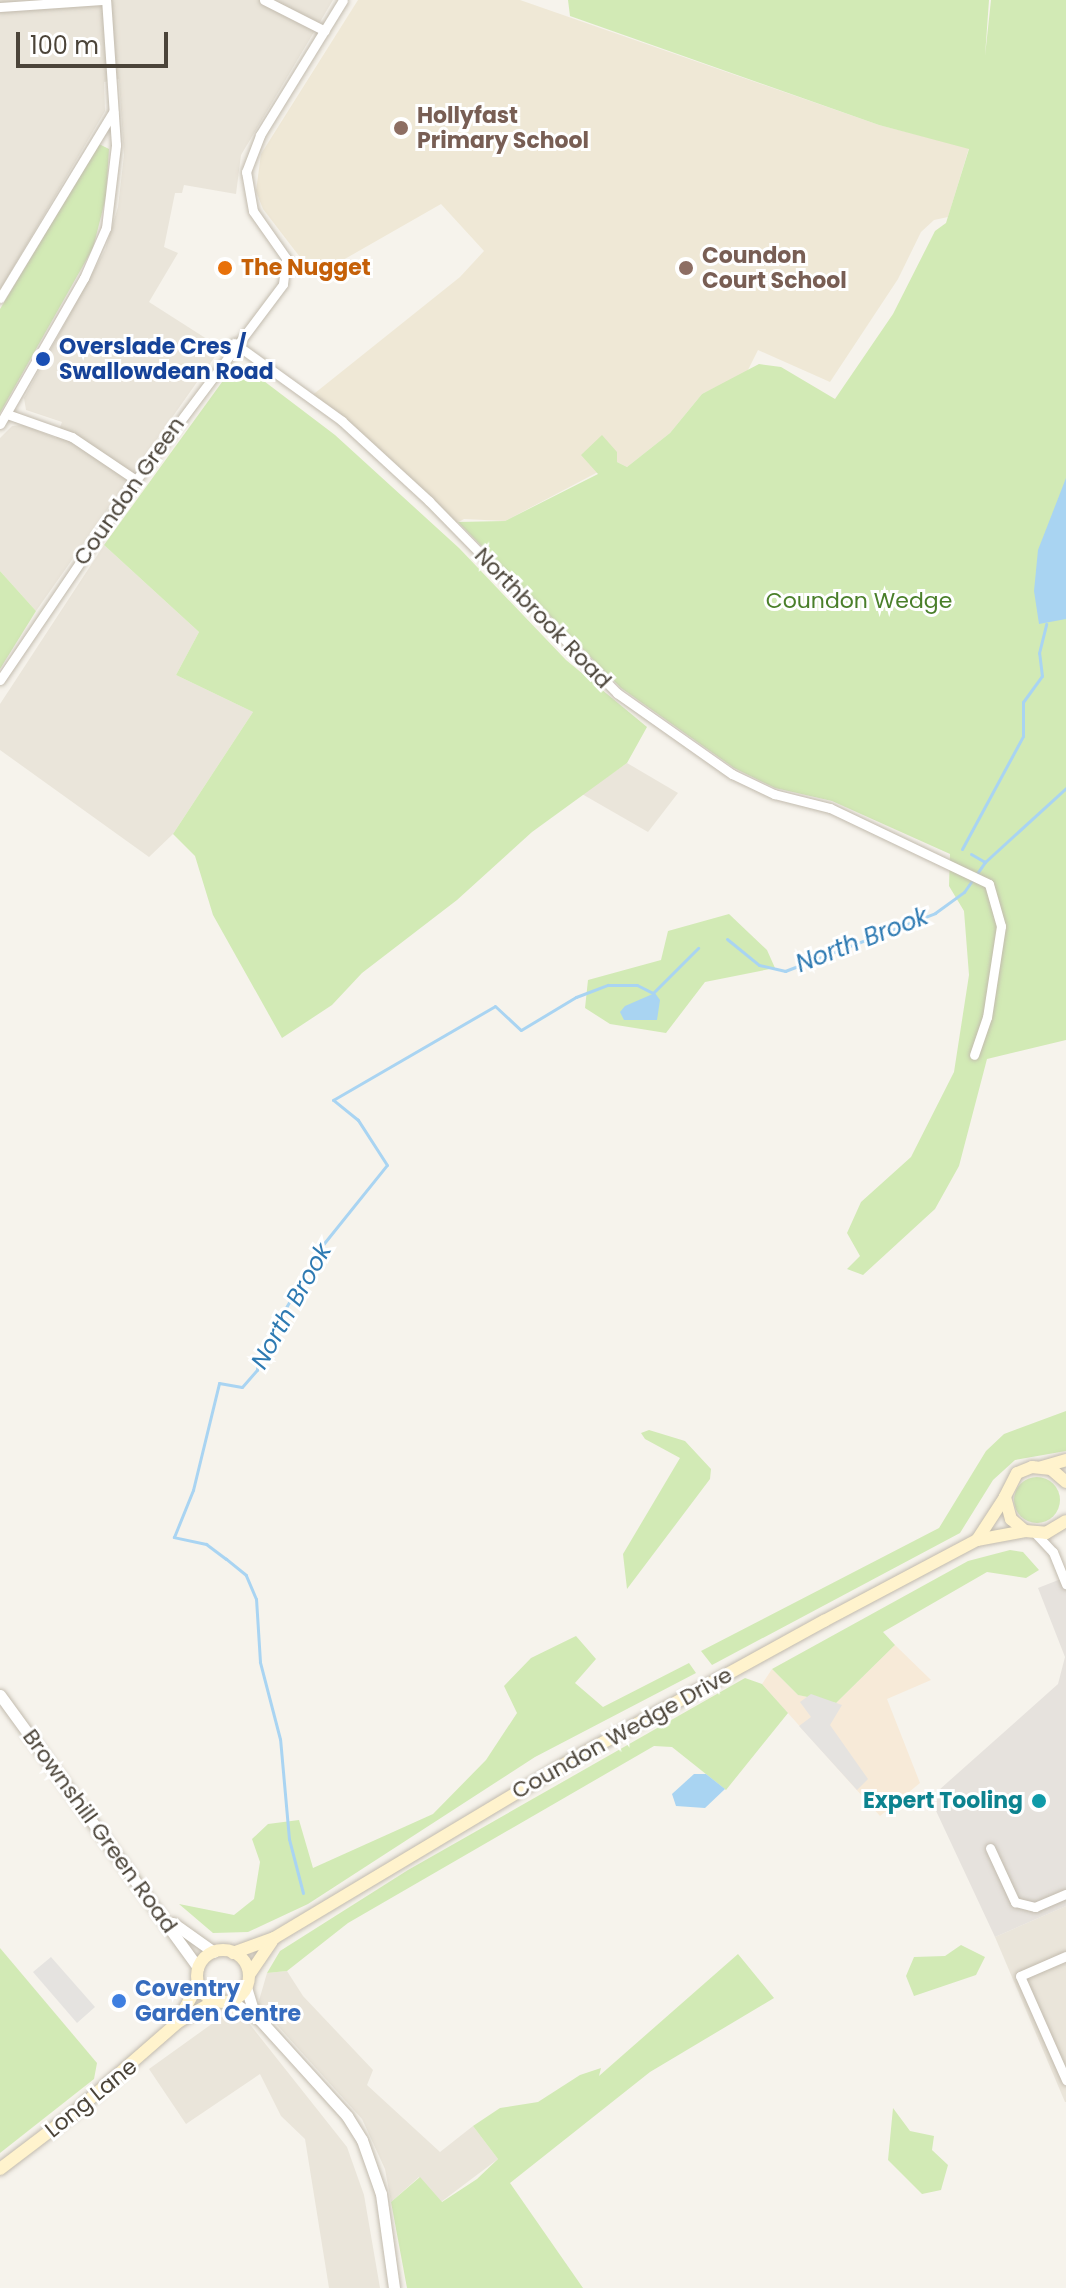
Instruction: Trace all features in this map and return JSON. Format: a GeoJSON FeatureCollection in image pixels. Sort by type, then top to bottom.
{"type":"FeatureCollection","features":[{"type":"Feature","properties":{"kind":"main road","name":"Coundon Wedge Drive"},"geometry":{"type":"LineString","coordinates":[[977,1540],[1017,1473],[1066,1460]]}},
{"type":"Feature","properties":{"kind":"main road"},"geometry":{"type":"LineString","coordinates":[[1042,1467],[1066,1482]]}},
{"type":"Feature","properties":{"kind":"main road"},"geometry":{"type":"LineString","coordinates":[[1005,1497],[1011,1519],[1030,1533]]}},
{"type":"Feature","properties":{"kind":"main road","name":"Coundon Wedge Drive"},"geometry":{"type":"LineString","coordinates":[[233,1953],[274,1938],[584,1753],[977,1540],[1055,1530],[1066,1521]]}},
{"type":"Feature","properties":{"kind":"main road","name":"Coundon Wedge Drive"},"geometry":{"type":"LineString","coordinates":[[247,1981],[274,1938]]}},
{"type":"Feature","properties":{"kind":"main road"},"geometry":{"type":"LineString","coordinates":[[214,1952],[233,1953],[247,1981],[231,2001],[215,2001],[198,1985],[198,1968],[214,1952]]}},
{"type":"Feature","properties":{"kind":"main road","name":"Long Lane"},"geometry":{"type":"LineString","coordinates":[[178,2022],[198,1985]]}},
{"type":"Feature","properties":{"kind":"main road","name":"Long Lane"},"geometry":{"type":"LineString","coordinates":[[0,2169],[75,2112],[178,2022],[215,2001]]}},
{"type":"Feature","properties":{"kind":"street"},"geometry":{"type":"LineString","coordinates":[[0,7],[104,0],[115,174],[101,243],[0,424]]}},
{"type":"Feature","properties":{"kind":"street"},"geometry":{"type":"LineString","coordinates":[[264,0],[325,31],[343,0]]}},
{"type":"Feature","properties":{"kind":"street","name":"Coundon Green"},"geometry":{"type":"LineString","coordinates":[[0,680],[136,480],[234,343],[283,284],[288,266],[279,244],[253,211],[246,172],[260,135],[325,31]]}},
{"type":"Feature","properties":{"kind":"street"},"geometry":{"type":"LineString","coordinates":[[0,298],[113,112]]}},
{"type":"Feature","properties":{"kind":"street","name":"Northbrook Road"},"geometry":{"type":"LineString","coordinates":[[234,343],[342,421],[419,492],[617,693],[732,774],[774,794],[830,808],[989,884],[1001,926],[987,1017],[974,1055]]}},
{"type":"Feature","properties":{"kind":"street"},"geometry":{"type":"LineString","coordinates":[[7,414],[72,437],[136,480]]}},
{"type":"Feature","properties":{"kind":"street"},"geometry":{"type":"LineString","coordinates":[[1030,1533],[1053,1552],[1066,1584]]}},
{"type":"Feature","properties":{"kind":"street","name":"Brownshill Green Road"},"geometry":{"type":"LineString","coordinates":[[0,1695],[198,1968]]}},
{"type":"Feature","properties":{"kind":"street"},"geometry":{"type":"LineString","coordinates":[[990,1848],[1015,1902],[1035,1907],[1066,1894]]}},
{"type":"Feature","properties":{"kind":"street"},"geometry":{"type":"LineString","coordinates":[[163,1916],[214,1952]]}},
{"type":"Feature","properties":{"kind":"street"},"geometry":{"type":"LineString","coordinates":[[1066,1956],[1017,1971],[1066,2080]]}},
{"type":"Feature","properties":{"kind":"street"},"geometry":{"type":"LineString","coordinates":[[247,1981],[255,2014]]}},
{"type":"Feature","properties":{"kind":"street"},"geometry":{"type":"LineString","coordinates":[[231,2001],[255,2014],[347,2116],[362,2140],[381,2194],[394,2288]]}},
{"type":"Feature","properties":{"kind":"shaded area"},"geometry":{"type":"Polygon","coordinates":[[[0,0],[333,0],[241,155],[236,194],[184,185],[182,193],[175,193],[164,247],[178,253],[149,302],[221,348],[36,611],[0,571],[0,438],[12,426],[23,425],[56,438],[62,422],[26,410],[24,398],[105,250],[118,207],[124,155],[119,79],[104,82],[105,111],[0,290],[0,0]]]}},
{"type":"Feature","properties":{"kind":"shaded area","name":"Coundon Court School"},"geometry":{"type":"Polygon","coordinates":[[[358,0],[520,0],[879,125],[969,148],[948,217],[934,220],[921,232],[898,279],[830,382],[758,350],[747,372],[702,394],[670,433],[627,467],[617,462],[505,521],[464,519],[453,525],[310,397],[460,277],[484,251],[441,204],[336,264],[318,265],[303,261],[263,209],[256,191],[261,154],[358,0]]]}},
{"type":"Feature","properties":{"kind":"shaded area"},"geometry":{"type":"Polygon","coordinates":[[[104,545],[199,632],[176,675],[253,712],[173,834],[149,857],[0,750],[0,704],[104,545]]]}},
{"type":"Feature","properties":{"kind":"shaded area"},"geometry":{"type":"Polygon","coordinates":[[[627,763],[678,793],[648,832],[582,794],[627,763]]]}},
{"type":"Feature","properties":{"kind":"shaded area"},"geometry":{"type":"Polygon","coordinates":[[[1066,1577],[1066,1906],[995,1937],[930,1798],[1058,1684],[1065,1657],[1038,1588],[1066,1577]]]}},
{"type":"Feature","properties":{"kind":"shaded area"},"geometry":{"type":"Polygon","coordinates":[[[895,1645],[931,1680],[887,1699],[920,1783],[880,1816],[762,1684],[772,1669],[798,1695],[836,1703],[895,1645]]]}},
{"type":"Feature","properties":{"kind":"shaded area"},"geometry":{"type":"Polygon","coordinates":[[[811,1694],[842,1705],[830,1725],[868,1779],[857,1790],[799,1726],[811,1717],[800,1702],[811,1694]]]}},
{"type":"Feature","properties":{"kind":"shaded area"},"geometry":{"type":"Polygon","coordinates":[[[1066,1906],[1066,2102],[1065,2102],[995,1937],[1066,1906]]]}},
{"type":"Feature","properties":{"kind":"shaded area"},"geometry":{"type":"Polygon","coordinates":[[[51,1957],[95,2007],[77,2023],[33,1972],[51,1957]]]}},
{"type":"Feature","properties":{"kind":"shaded area"},"geometry":{"type":"Polygon","coordinates":[[[287,1971],[303,1996],[373,2070],[367,2085],[440,2152],[473,2126],[498,2159],[441,2202],[419,2177],[391,2202],[385,2169],[362,2119],[258,2004],[267,1973],[287,1971]]]}},
{"type":"Feature","properties":{"kind":"shaded area"},"geometry":{"type":"Polygon","coordinates":[[[227,2013],[248,2022],[347,2147],[364,2195],[380,2288],[329,2288],[305,2139],[281,2116],[260,2074],[186,2124],[149,2069],[227,2013]]]}},
{"type":"Feature","properties":{"kind":"green space","name":"Coundon Wedge"},"geometry":{"type":"Polygon","coordinates":[[[568,0],[989,0],[985,56],[991,0],[1066,0],[1066,1040],[987,1059],[959,1166],[935,1209],[863,1275],[847,1269],[860,1256],[847,1233],[861,1202],[911,1157],[954,1072],[969,975],[964,911],[949,886],[950,854],[832,801],[775,788],[734,768],[621,688],[458,522],[505,521],[598,474],[581,455],[602,435],[617,452],[617,462],[627,467],[670,433],[702,394],[759,364],[781,367],[835,399],[893,314],[935,231],[946,223],[969,149],[879,125],[570,16],[568,0]]]}},
{"type":"Feature","properties":{"kind":"green space"},"geometry":{"type":"Polygon","coordinates":[[[99,144],[109,149],[106,197],[93,248],[0,413],[0,309],[99,144]]]}},
{"type":"Feature","properties":{"kind":"green space"},"geometry":{"type":"Polygon","coordinates":[[[244,366],[335,435],[459,548],[566,660],[647,727],[627,763],[532,832],[457,900],[362,973],[332,1005],[282,1038],[213,915],[195,856],[173,834],[253,712],[176,675],[199,632],[104,545],[230,371],[244,366]]]}},
{"type":"Feature","properties":{"kind":"green space"},"geometry":{"type":"Polygon","coordinates":[[[0,571],[36,611],[0,669],[0,571]]]}},
{"type":"Feature","properties":{"kind":"green space"},"geometry":{"type":"Polygon","coordinates":[[[729,914],[767,950],[775,968],[705,982],[666,1033],[610,1024],[585,1008],[588,980],[661,960],[668,931],[729,914]]]}},
{"type":"Feature","properties":{"kind":"green space"},"geometry":{"type":"Polygon","coordinates":[[[1066,1411],[1066,1451],[1015,1460],[993,1480],[960,1533],[712,1665],[701,1651],[939,1528],[986,1451],[1004,1434],[1066,1411]]]}},
{"type":"Feature","properties":{"kind":"green space"},"geometry":{"type":"Polygon","coordinates":[[[649,1430],[685,1441],[711,1469],[710,1479],[627,1589],[623,1554],[680,1458],[645,1439],[641,1433],[649,1430]]]}},
{"type":"Feature","properties":{"kind":"green space"},"geometry":{"type":"Polygon","coordinates":[[[1037,1477],[1054,1483],[1060,1500],[1054,1517],[1037,1523],[1020,1517],[1014,1500],[1020,1483],[1037,1477]]]}},
{"type":"Feature","properties":{"kind":"green space"},"geometry":{"type":"Polygon","coordinates":[[[1010,1550],[1023,1552],[1039,1570],[1026,1578],[987,1572],[883,1632],[895,1645],[836,1703],[798,1695],[772,1669],[968,1561],[1010,1550]]]}},
{"type":"Feature","properties":{"kind":"green space"},"geometry":{"type":"Polygon","coordinates":[[[576,1636],[596,1659],[575,1683],[603,1707],[689,1663],[696,1673],[535,1757],[308,1904],[248,1932],[213,1933],[179,1904],[234,1915],[254,1899],[260,1862],[252,1839],[268,1824],[299,1820],[313,1868],[433,1814],[486,1760],[517,1713],[504,1686],[531,1658],[576,1636]]]}},
{"type":"Feature","properties":{"kind":"green space"},"geometry":{"type":"Polygon","coordinates":[[[745,1678],[762,1684],[788,1713],[726,1790],[672,1747],[654,1746],[348,1923],[287,1971],[267,1973],[280,1951],[408,1870],[745,1678]]]}},
{"type":"Feature","properties":{"kind":"green space"},"geometry":{"type":"Polygon","coordinates":[[[961,1945],[985,1957],[976,1975],[914,1996],[906,1976],[914,1957],[945,1956],[961,1945]]]}},
{"type":"Feature","properties":{"kind":"green space"},"geometry":{"type":"Polygon","coordinates":[[[0,1948],[97,2063],[94,2079],[0,2153],[0,1948]]]}},
{"type":"Feature","properties":{"kind":"green space"},"geometry":{"type":"Polygon","coordinates":[[[738,1954],[774,1998],[650,2072],[510,2183],[583,2288],[407,2288],[391,2202],[420,2177],[442,2202],[477,2179],[498,2159],[473,2126],[500,2108],[538,2102],[580,2075],[601,2068],[599,2076],[738,1954]]]}},
{"type":"Feature","properties":{"kind":"green space"},"geometry":{"type":"Polygon","coordinates":[[[893,2108],[910,2131],[934,2136],[932,2150],[948,2165],[941,2190],[922,2194],[888,2160],[893,2108]]]}},
{"type":"Feature","properties":{"kind":"water"},"geometry":{"type":"Polygon","coordinates":[[[1066,478],[1066,619],[1039,624],[1034,591],[1038,550],[1066,478]]]}},
{"type":"Feature","properties":{"kind":"water"},"geometry":{"type":"Polygon","coordinates":[[[655,993],[660,1000],[657,1020],[624,1020],[620,1012],[625,1006],[655,993]]]}},
{"type":"Feature","properties":{"kind":"water"},"geometry":{"type":"Polygon","coordinates":[[[694,1774],[706,1774],[725,1789],[705,1808],[676,1806],[672,1794],[694,1774]]]}},
{"type":"Feature","properties":{"kind":"waterway","name":"North Brook"},"geometry":{"type":"LineString","coordinates":[[962,849],[1023,736],[1023,702],[1042,676],[1039,653],[1046,624]]}},
{"type":"Feature","properties":{"kind":"waterway","name":"North Brook"},"geometry":{"type":"LineString","coordinates":[[727,939],[759,965],[785,971],[935,913],[964,892],[985,862],[1066,788]]}},
{"type":"Feature","properties":{"kind":"waterway","name":"North Brook"},"geometry":{"type":"LineString","coordinates":[[971,854],[985,862]]}},
{"type":"Feature","properties":{"kind":"waterway","name":"North Brook"},"geometry":{"type":"LineString","coordinates":[[303,1893],[289,1839],[280,1739],[260,1662],[256,1599],[246,1575],[226,1559],[206,1544],[174,1537],[193,1490],[219,1383],[242,1387],[257,1370],[258,1356],[321,1247],[387,1165],[358,1120],[333,1100],[495,1006],[521,1030],[576,997],[608,985],[637,985],[653,993],[698,948]]}},
{"type":"Feature","properties":{"kind":"place","name":"Hollyfast Primary School"},"geometry":{"type":"Point","coordinates":[401,128]}},
{"type":"Feature","properties":{"kind":"place","name":"The Nugget"},"geometry":{"type":"Point","coordinates":[225,268]}},
{"type":"Feature","properties":{"kind":"place","name":"Coundon Court School"},"geometry":{"type":"Point","coordinates":[686,268]}},
{"type":"Feature","properties":{"kind":"place","name":"Overslade Cres / Swallowdean Road"},"geometry":{"type":"Point","coordinates":[43,359]}},
{"type":"Feature","properties":{"kind":"place","name":"Expert Tooling"},"geometry":{"type":"Point","coordinates":[1039,1801]}},
{"type":"Feature","properties":{"kind":"place","name":"Coventry Garden Centre"},"geometry":{"type":"Point","coordinates":[119,2001]}}]}
